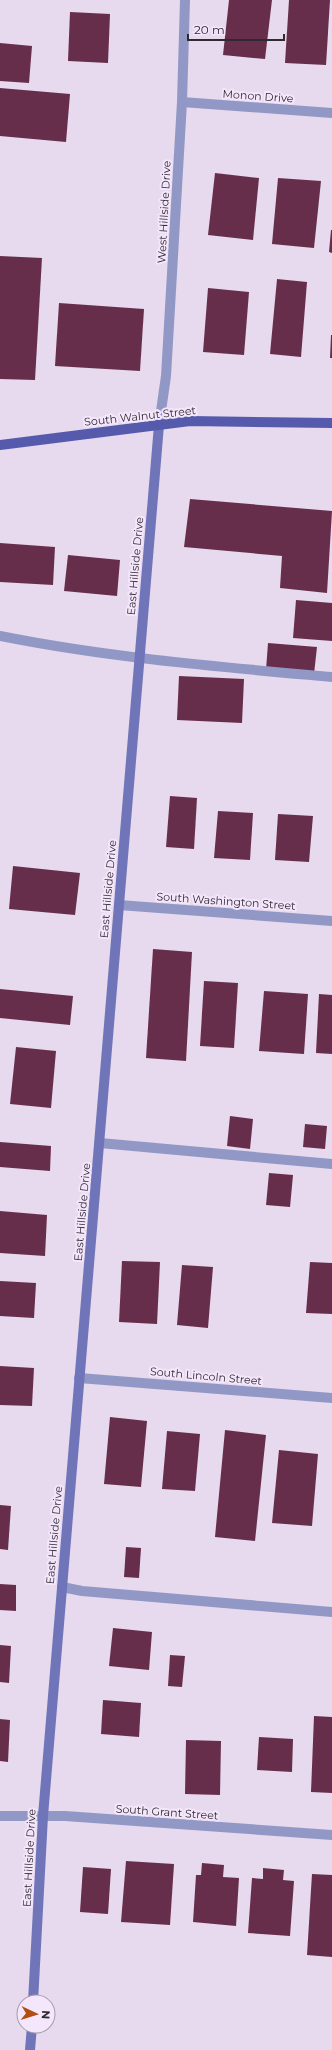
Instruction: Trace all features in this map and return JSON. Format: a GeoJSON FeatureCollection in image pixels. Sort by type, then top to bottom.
{"type":"FeatureCollection","features":[{"type":"Feature","properties":{"kind":"main road","name":"South Walnut Street"},"geometry":{"type":"LineString","coordinates":[[0,445],[190,421],[332,423]]}},
{"type":"Feature","properties":{"kind":"main road","name":"East Hillside Drive"},"geometry":{"type":"LineString","coordinates":[[33,1994],[43,1816],[159,425]]}},
{"type":"Feature","properties":{"kind":"main road"},"geometry":{"type":"LineString","coordinates":[[30,2050],[31,2034]]}},
{"type":"Feature","properties":{"kind":"street","name":"West Hillside Drive"},"geometry":{"type":"LineString","coordinates":[[159,425],[166,376],[182,102],[185,0]]}},
{"type":"Feature","properties":{"kind":"street","name":"Monon Drive"},"geometry":{"type":"LineString","coordinates":[[182,102],[332,114]]}},
{"type":"Feature","properties":{"kind":"street"},"geometry":{"type":"LineString","coordinates":[[0,636],[139,658],[332,677]]}},
{"type":"Feature","properties":{"kind":"street","name":"South Washington Street"},"geometry":{"type":"LineString","coordinates":[[119,905],[332,921]]}},
{"type":"Feature","properties":{"kind":"street"},"geometry":{"type":"LineString","coordinates":[[100,1143],[332,1164]]}},
{"type":"Feature","properties":{"kind":"street","name":"South Lincoln Street"},"geometry":{"type":"LineString","coordinates":[[79,1378],[332,1398]]}},
{"type":"Feature","properties":{"kind":"street"},"geometry":{"type":"LineString","coordinates":[[62,1587],[82,1591],[332,1612]]}},
{"type":"Feature","properties":{"kind":"street","name":"South Grant Street"},"geometry":{"type":"LineString","coordinates":[[0,1816],[66,1816],[332,1835]]}},
{"type":"Feature","properties":{"kind":"building"},"geometry":{"type":"Polygon","coordinates":[[[229,0],[272,0],[265,59],[223,55],[229,0]]]}},
{"type":"Feature","properties":{"kind":"building"},"geometry":{"type":"Polygon","coordinates":[[[289,0],[330,0],[326,65],[285,63],[289,0]]]}},
{"type":"Feature","properties":{"kind":"building"},"geometry":{"type":"Polygon","coordinates":[[[70,12],[110,14],[108,63],[68,61],[70,12]]]}},
{"type":"Feature","properties":{"kind":"building"},"geometry":{"type":"Polygon","coordinates":[[[0,43],[32,46],[29,83],[0,81],[0,43]]]}},
{"type":"Feature","properties":{"kind":"building"},"geometry":{"type":"Polygon","coordinates":[[[0,88],[70,94],[66,142],[0,136],[0,88]]]}},
{"type":"Feature","properties":{"kind":"building"},"geometry":{"type":"Polygon","coordinates":[[[215,173],[259,178],[253,240],[208,235],[215,173]]]}},
{"type":"Feature","properties":{"kind":"building"},"geometry":{"type":"Polygon","coordinates":[[[278,178],[321,181],[314,248],[272,244],[278,178]]]}},
{"type":"Feature","properties":{"kind":"building"},"geometry":{"type":"Polygon","coordinates":[[[332,230],[332,253],[329,252],[332,230]]]}},
{"type":"Feature","properties":{"kind":"building"},"geometry":{"type":"Polygon","coordinates":[[[0,256],[42,258],[35,380],[0,379],[0,256]]]}},
{"type":"Feature","properties":{"kind":"building"},"geometry":{"type":"Polygon","coordinates":[[[277,279],[307,282],[301,357],[270,354],[277,279]]]}},
{"type":"Feature","properties":{"kind":"building"},"geometry":{"type":"Polygon","coordinates":[[[208,288],[249,292],[244,355],[203,352],[208,288]]]}},
{"type":"Feature","properties":{"kind":"building"},"geometry":{"type":"Polygon","coordinates":[[[59,303],[144,309],[140,371],[55,366],[59,303]]]}},
{"type":"Feature","properties":{"kind":"building"},"geometry":{"type":"Polygon","coordinates":[[[331,335],[332,358],[330,358],[331,335]]]}},
{"type":"Feature","properties":{"kind":"building"},"geometry":{"type":"Polygon","coordinates":[[[190,499],[332,511],[327,593],[280,588],[282,556],[184,547],[190,499]]]}},
{"type":"Feature","properties":{"kind":"building"},"geometry":{"type":"Polygon","coordinates":[[[0,543],[55,547],[53,585],[0,582],[0,543]]]}},
{"type":"Feature","properties":{"kind":"building"},"geometry":{"type":"Polygon","coordinates":[[[68,555],[120,560],[117,596],[64,591],[68,555]]]}},
{"type":"Feature","properties":{"kind":"building"},"geometry":{"type":"Polygon","coordinates":[[[296,600],[332,603],[332,641],[293,638],[296,600]]]}},
{"type":"Feature","properties":{"kind":"building"},"geometry":{"type":"Polygon","coordinates":[[[268,643],[317,647],[314,674],[266,670],[268,643]]]}},
{"type":"Feature","properties":{"kind":"building"},"geometry":{"type":"Polygon","coordinates":[[[179,676],[244,679],[242,723],[177,720],[179,676]]]}},
{"type":"Feature","properties":{"kind":"building"},"geometry":{"type":"Polygon","coordinates":[[[170,796],[197,798],[194,849],[166,847],[170,796]]]}},
{"type":"Feature","properties":{"kind":"building"},"geometry":{"type":"Polygon","coordinates":[[[218,811],[253,813],[250,860],[214,858],[218,811]]]}},
{"type":"Feature","properties":{"kind":"building"},"geometry":{"type":"Polygon","coordinates":[[[278,814],[313,816],[309,862],[275,860],[278,814]]]}},
{"type":"Feature","properties":{"kind":"building"},"geometry":{"type":"Polygon","coordinates":[[[13,866],[80,873],[75,915],[9,909],[13,866]]]}},
{"type":"Feature","properties":{"kind":"building"},"geometry":{"type":"Polygon","coordinates":[[[153,949],[192,952],[186,1061],[146,1058],[153,949]]]}},
{"type":"Feature","properties":{"kind":"building"},"geometry":{"type":"Polygon","coordinates":[[[204,981],[238,983],[234,1048],[200,1046],[204,981]]]}},
{"type":"Feature","properties":{"kind":"building"},"geometry":{"type":"Polygon","coordinates":[[[0,989],[73,996],[70,1025],[0,1018],[0,989]]]}},
{"type":"Feature","properties":{"kind":"building"},"geometry":{"type":"Polygon","coordinates":[[[264,991],[308,994],[304,1054],[259,1051],[264,991]]]}},
{"type":"Feature","properties":{"kind":"building"},"geometry":{"type":"Polygon","coordinates":[[[319,994],[332,995],[332,1054],[316,1053],[319,994]]]}},
{"type":"Feature","properties":{"kind":"building"},"geometry":{"type":"Polygon","coordinates":[[[16,1047],[56,1051],[51,1108],[10,1104],[16,1047]]]}},
{"type":"Feature","properties":{"kind":"building"},"geometry":{"type":"Polygon","coordinates":[[[230,1116],[253,1119],[250,1149],[227,1146],[230,1116]]]}},
{"type":"Feature","properties":{"kind":"building"},"geometry":{"type":"Polygon","coordinates":[[[305,1124],[327,1126],[325,1149],[303,1147],[305,1124]]]}},
{"type":"Feature","properties":{"kind":"building"},"geometry":{"type":"Polygon","coordinates":[[[0,1142],[51,1146],[50,1171],[0,1167],[0,1142]]]}},
{"type":"Feature","properties":{"kind":"building"},"geometry":{"type":"Polygon","coordinates":[[[269,1173],[293,1175],[290,1207],[266,1205],[269,1173]]]}},
{"type":"Feature","properties":{"kind":"building"},"geometry":{"type":"Polygon","coordinates":[[[0,1211],[47,1215],[45,1256],[0,1253],[0,1211]]]}},
{"type":"Feature","properties":{"kind":"building"},"geometry":{"type":"Polygon","coordinates":[[[122,1261],[160,1262],[157,1324],[119,1322],[122,1261]]]}},
{"type":"Feature","properties":{"kind":"building"},"geometry":{"type":"Polygon","coordinates":[[[310,1262],[332,1263],[332,1314],[306,1313],[310,1262]]]}},
{"type":"Feature","properties":{"kind":"building"},"geometry":{"type":"Polygon","coordinates":[[[182,1265],[213,1267],[208,1328],[177,1325],[182,1265]]]}},
{"type":"Feature","properties":{"kind":"building"},"geometry":{"type":"Polygon","coordinates":[[[0,1281],[36,1283],[34,1318],[0,1316],[0,1281]]]}},
{"type":"Feature","properties":{"kind":"building"},"geometry":{"type":"Polygon","coordinates":[[[0,1366],[34,1368],[32,1406],[0,1405],[0,1366]]]}},
{"type":"Feature","properties":{"kind":"building"},"geometry":{"type":"Polygon","coordinates":[[[110,1417],[147,1421],[141,1487],[104,1484],[110,1417]]]}},
{"type":"Feature","properties":{"kind":"building"},"geometry":{"type":"Polygon","coordinates":[[[225,1430],[266,1435],[255,1541],[215,1537],[225,1430]]]}},
{"type":"Feature","properties":{"kind":"building"},"geometry":{"type":"Polygon","coordinates":[[[167,1431],[200,1434],[195,1491],[162,1489],[167,1431]]]}},
{"type":"Feature","properties":{"kind":"building"},"geometry":{"type":"Polygon","coordinates":[[[279,1450],[318,1454],[312,1526],[272,1523],[279,1450]]]}},
{"type":"Feature","properties":{"kind":"building"},"geometry":{"type":"Polygon","coordinates":[[[0,1505],[11,1506],[8,1550],[0,1549],[0,1505]]]}},
{"type":"Feature","properties":{"kind":"building"},"geometry":{"type":"Polygon","coordinates":[[[126,1547],[141,1548],[139,1578],[124,1577],[126,1547]]]}},
{"type":"Feature","properties":{"kind":"building"},"geometry":{"type":"Polygon","coordinates":[[[0,1584],[16,1585],[16,1611],[0,1610],[0,1584]]]}},
{"type":"Feature","properties":{"kind":"building"},"geometry":{"type":"Polygon","coordinates":[[[113,1628],[152,1632],[149,1670],[109,1666],[113,1628]]]}},
{"type":"Feature","properties":{"kind":"building"},"geometry":{"type":"Polygon","coordinates":[[[0,1645],[11,1646],[9,1683],[0,1682],[0,1645]]]}},
{"type":"Feature","properties":{"kind":"building"},"geometry":{"type":"Polygon","coordinates":[[[170,1655],[185,1656],[182,1687],[168,1686],[170,1655]]]}},
{"type":"Feature","properties":{"kind":"building"},"geometry":{"type":"Polygon","coordinates":[[[103,1700],[141,1703],[139,1737],[101,1734],[103,1700]]]}},
{"type":"Feature","properties":{"kind":"building"},"geometry":{"type":"Polygon","coordinates":[[[314,1716],[332,1717],[332,1793],[311,1792],[314,1716]]]}},
{"type":"Feature","properties":{"kind":"building"},"geometry":{"type":"Polygon","coordinates":[[[0,1719],[10,1720],[8,1762],[0,1761],[0,1719]]]}},
{"type":"Feature","properties":{"kind":"building"},"geometry":{"type":"Polygon","coordinates":[[[259,1737],[293,1739],[292,1772],[257,1770],[259,1737]]]}},
{"type":"Feature","properties":{"kind":"building"},"geometry":{"type":"Polygon","coordinates":[[[186,1740],[221,1741],[220,1795],[185,1794],[186,1740]]]}},
{"type":"Feature","properties":{"kind":"building"},"geometry":{"type":"Polygon","coordinates":[[[126,1861],[174,1864],[170,1925],[121,1922],[126,1861]]]}},
{"type":"Feature","properties":{"kind":"building"},"geometry":{"type":"Polygon","coordinates":[[[202,1863],[224,1865],[223,1877],[239,1878],[236,1926],[193,1922],[196,1875],[201,1875],[202,1863]]]}},
{"type":"Feature","properties":{"kind":"building"},"geometry":{"type":"Polygon","coordinates":[[[83,1867],[111,1869],[108,1914],[80,1912],[83,1867]]]}},
{"type":"Feature","properties":{"kind":"building"},"geometry":{"type":"Polygon","coordinates":[[[263,1868],[284,1870],[283,1880],[294,1881],[290,1936],[248,1933],[252,1878],[263,1879],[263,1868]]]}},
{"type":"Feature","properties":{"kind":"building"},"geometry":{"type":"Polygon","coordinates":[[[312,1874],[332,1875],[332,1957],[307,1955],[312,1874]]]}}]}
